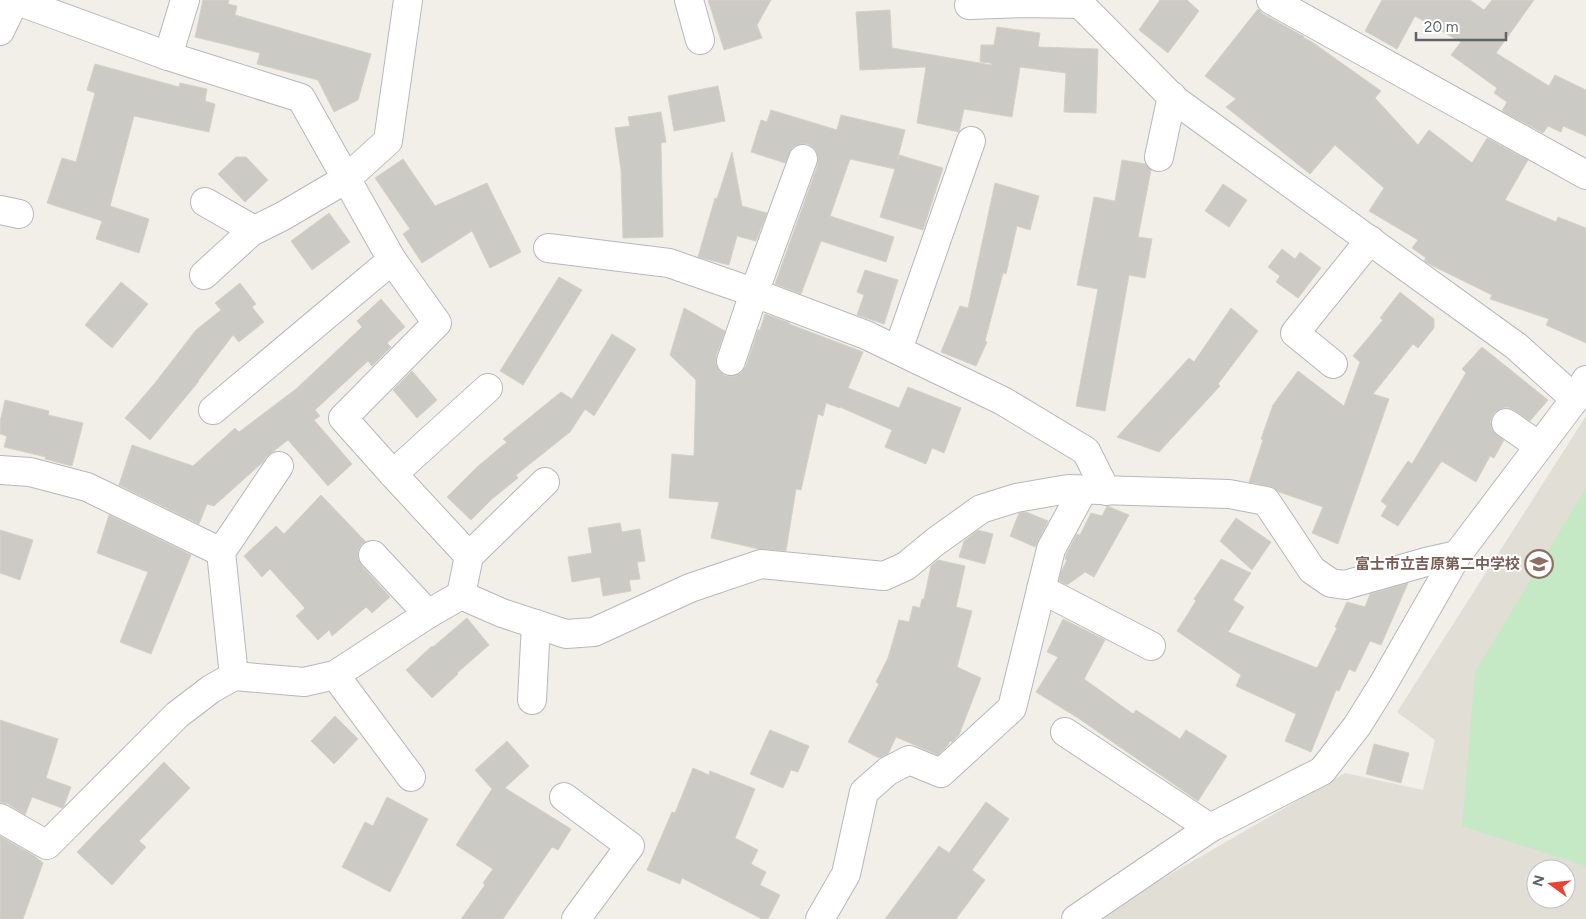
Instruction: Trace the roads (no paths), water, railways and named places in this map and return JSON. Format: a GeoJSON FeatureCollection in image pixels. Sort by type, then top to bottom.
{"type":"FeatureCollection","features":[{"type":"Feature","properties":{"kind":"street"},"geometry":{"type":"LineString","coordinates":[[0,31],[15,0],[168,56],[301,98],[392,260],[436,323],[343,418],[392,474],[469,556]]}},
{"type":"Feature","properties":{"kind":"street"},"geometry":{"type":"LineString","coordinates":[[168,56],[185,0]]}},
{"type":"Feature","properties":{"kind":"street"},"geometry":{"type":"LineString","coordinates":[[204,275],[251,232],[283,216],[346,179],[388,141],[408,0]]}},
{"type":"Feature","properties":{"kind":"street"},"geometry":{"type":"LineString","coordinates":[[689,0],[700,40]]}},
{"type":"Feature","properties":{"kind":"street"},"geometry":{"type":"LineString","coordinates":[[1271,0],[1586,175]]}},
{"type":"Feature","properties":{"kind":"street"},"geometry":{"type":"LineString","coordinates":[[969,5],[1079,2],[1172,96],[1516,346],[1580,390],[1457,555],[1362,718],[1322,771],[1210,828],[1076,919]]}},
{"type":"Feature","properties":{"kind":"street"},"geometry":{"type":"LineString","coordinates":[[1159,157],[1172,96]]}},
{"type":"Feature","properties":{"kind":"street"},"geometry":{"type":"LineString","coordinates":[[898,350],[971,141]]}},
{"type":"Feature","properties":{"kind":"street"},"geometry":{"type":"LineString","coordinates":[[731,361],[803,159]]}},
{"type":"Feature","properties":{"kind":"street"},"geometry":{"type":"LineString","coordinates":[[205,202],[254,230]]}},
{"type":"Feature","properties":{"kind":"street"},"geometry":{"type":"LineString","coordinates":[[1333,364],[1295,333],[1370,240]]}},
{"type":"Feature","properties":{"kind":"street"},"geometry":{"type":"LineString","coordinates":[[548,248],[669,263],[866,335],[1003,401],[1086,451],[1095,490],[1051,549],[1012,708],[941,773],[910,760],[888,771],[864,792],[846,874],[820,919]]}},
{"type":"Feature","properties":{"kind":"street"},"geometry":{"type":"LineString","coordinates":[[213,410],[392,260]]}},
{"type":"Feature","properties":{"kind":"street"},"geometry":{"type":"LineString","coordinates":[[392,474],[488,388]]}},
{"type":"Feature","properties":{"kind":"street"},"geometry":{"type":"LineString","coordinates":[[1506,423],[1539,446]]}},
{"type":"Feature","properties":{"kind":"street"},"geometry":{"type":"LineString","coordinates":[[234,676],[221,552],[279,466]]}},
{"type":"Feature","properties":{"kind":"street"},"geometry":{"type":"LineString","coordinates":[[0,470],[30,472],[87,487],[221,552]]}},
{"type":"Feature","properties":{"kind":"street"},"geometry":{"type":"LineString","coordinates":[[0,818],[47,845],[177,715],[212,689],[234,676],[304,682],[335,675],[461,594],[469,556],[545,482]]}},
{"type":"Feature","properties":{"kind":"street"},"geometry":{"type":"LineString","coordinates":[[461,594],[502,613],[566,634],[594,632],[690,588],[761,564],[884,576],[906,566],[935,542],[981,509],[1016,498],[1068,489],[1229,494],[1266,502],[1312,570],[1331,583],[1345,585],[1457,555]]}},
{"type":"Feature","properties":{"kind":"street"},"geometry":{"type":"LineString","coordinates":[[373,555],[428,614]]}},
{"type":"Feature","properties":{"kind":"street"},"geometry":{"type":"LineString","coordinates":[[1041,590],[1151,646]]}},
{"type":"Feature","properties":{"kind":"street"},"geometry":{"type":"LineString","coordinates":[[532,700],[536,624]]}},
{"type":"Feature","properties":{"kind":"street"},"geometry":{"type":"LineString","coordinates":[[335,675],[411,777]]}},
{"type":"Feature","properties":{"kind":"street"},"geometry":{"type":"LineString","coordinates":[[1065,732],[1210,828]]}},
{"type":"Feature","properties":{"kind":"street"},"geometry":{"type":"LineString","coordinates":[[564,797],[630,846],[576,919]]}},
{"type":"Feature","properties":{"kind":"place","name":"富士市立吉原第二中学校"},"geometry":{"type":"Point","coordinates":[1539,564]}}]}
